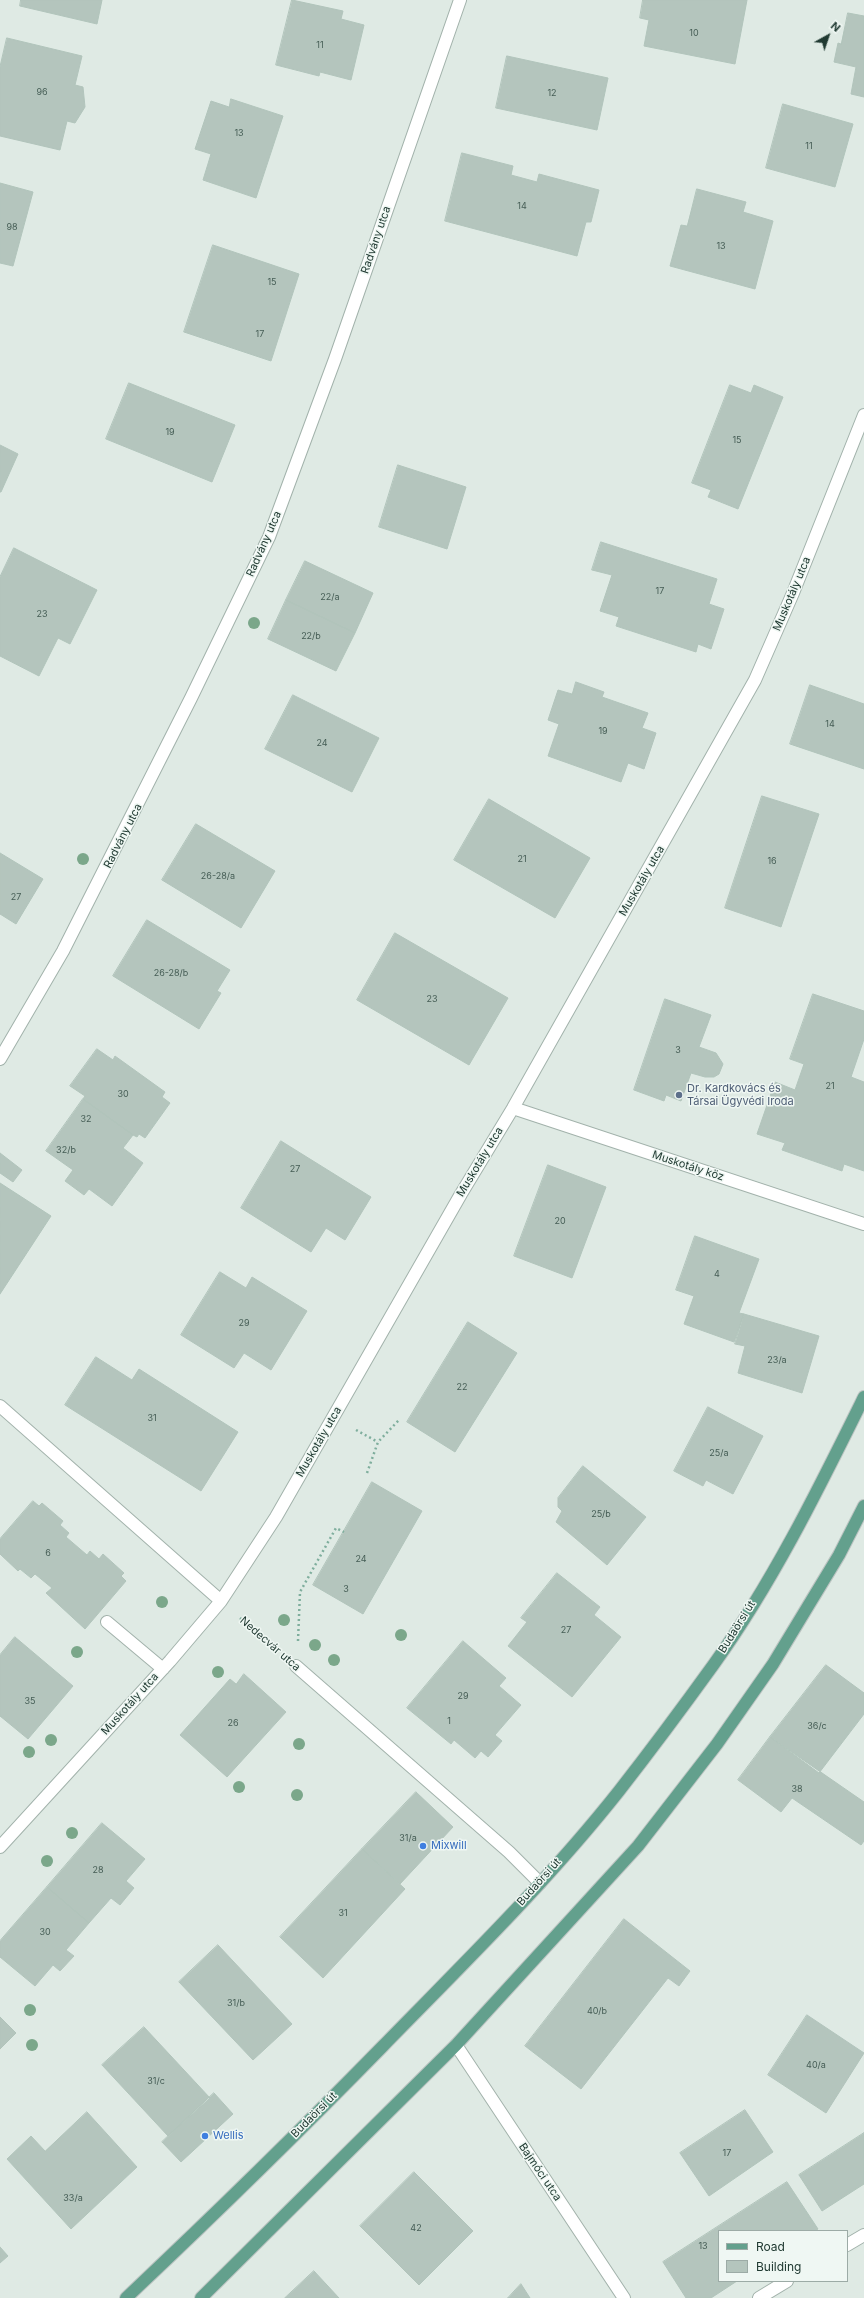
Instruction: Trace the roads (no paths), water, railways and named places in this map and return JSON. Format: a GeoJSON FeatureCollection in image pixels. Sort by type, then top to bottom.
{"type":"FeatureCollection","features":[{"type":"Feature","properties":{"kind":"main road","name":"Budaörsi út"},"geometry":{"type":"LineString","coordinates":[[126,2298],[299,2131],[540,1883],[618,1792],[715,1662],[771,1574],[837,1453],[864,1398]]}},
{"type":"Feature","properties":{"kind":"main road"},"geometry":{"type":"LineString","coordinates":[[201,2298],[456,2045],[638,1846],[717,1744],[773,1664],[839,1555],[864,1506]]}},
{"type":"Feature","properties":{"kind":"street","name":"Radvány utca"},"geometry":{"type":"LineString","coordinates":[[0,1059],[64,951],[181,719],[269,537],[337,352],[460,0]]}},
{"type":"Feature","properties":{"kind":"street","name":"Muskotály utca"},"geometry":{"type":"LineString","coordinates":[[0,1847],[162,1669],[220,1601],[276,1517],[461,1194],[513,1108],[755,680],[793,593],[864,415]]}},
{"type":"Feature","properties":{"kind":"street","name":"Muskotály köz"},"geometry":{"type":"LineString","coordinates":[[513,1108],[864,1224]]}},
{"type":"Feature","properties":{"kind":"street"},"geometry":{"type":"LineString","coordinates":[[0,1406],[220,1601]]}},
{"type":"Feature","properties":{"kind":"street"},"geometry":{"type":"LineString","coordinates":[[107,1622],[162,1669]]}},
{"type":"Feature","properties":{"kind":"street","name":"Nedecvár utca"},"geometry":{"type":"LineString","coordinates":[[296,1666],[509,1852],[540,1883]]}},
{"type":"Feature","properties":{"kind":"street","name":"Bajmóci utca"},"geometry":{"type":"LineString","coordinates":[[456,2045],[624,2298]]}},
{"type":"Feature","properties":{"kind":"street"},"geometry":{"type":"LineString","coordinates":[[848,2244],[864,2235]]}},
{"type":"Feature","properties":{"kind":"street"},"geometry":{"type":"LineString","coordinates":[[759,2298],[785,2282]]}},
{"type":"Feature","properties":{"kind":"place","name":"Dr. Kardkovács és Társai Ügyvédi Iroda"},"geometry":{"type":"Point","coordinates":[679,1095]}},
{"type":"Feature","properties":{"kind":"place","name":"Mixwill"},"geometry":{"type":"Point","coordinates":[423,1846]}},
{"type":"Feature","properties":{"kind":"place","name":"Wellis"},"geometry":{"type":"Point","coordinates":[205,2136]}}]}
